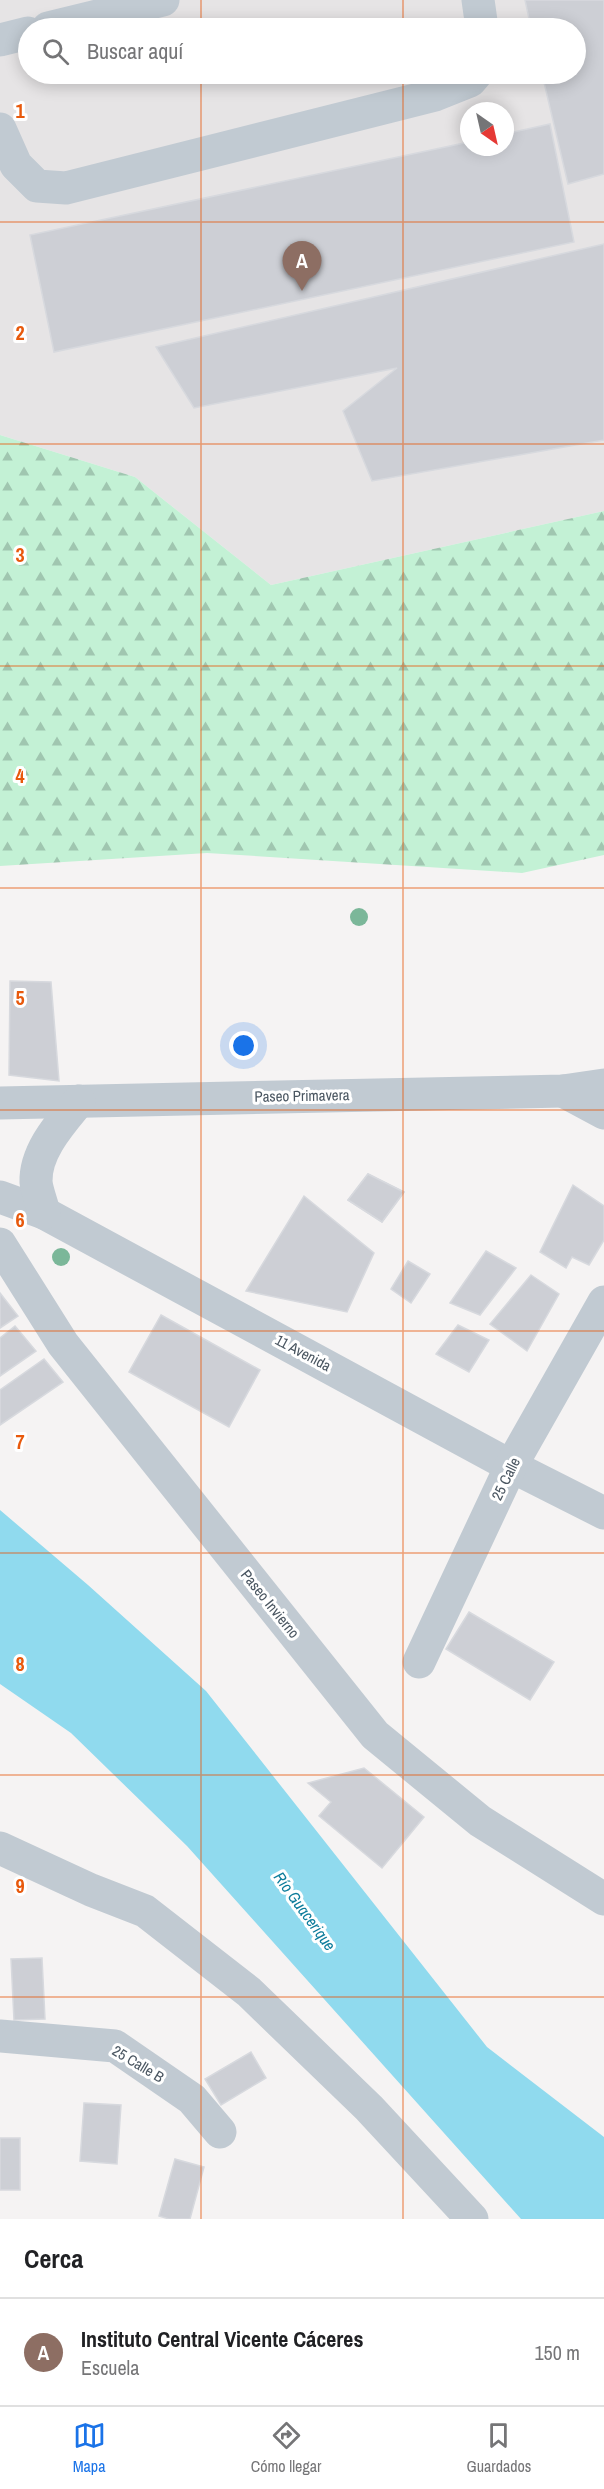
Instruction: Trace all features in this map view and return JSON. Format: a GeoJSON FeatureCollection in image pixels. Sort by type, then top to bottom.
{"type":"FeatureCollection","features":[{"type":"Feature","properties":{"kind":"street"},"geometry":{"type":"LineString","coordinates":[[89,18],[163,0]]}},
{"type":"Feature","properties":{"kind":"street"},"geometry":{"type":"LineString","coordinates":[[478,0],[481,18]]}},
{"type":"Feature","properties":{"kind":"street"},"geometry":{"type":"LineString","coordinates":[[0,40],[18,36]]}},
{"type":"Feature","properties":{"kind":"street"},"geometry":{"type":"LineString","coordinates":[[0,129],[16,165],[37,186],[66,188],[435,95],[462,84]]}},
{"type":"Feature","properties":{"kind":"street","name":"Paseo Primavera"},"geometry":{"type":"LineString","coordinates":[[0,1103],[563,1091],[604,1085]]}},
{"type":"Feature","properties":{"kind":"street"},"geometry":{"type":"LineString","coordinates":[[563,1091],[604,1113]]}},
{"type":"Feature","properties":{"kind":"street"},"geometry":{"type":"LineString","coordinates":[[44,1214],[36,1182],[40,1159],[55,1130],[79,1101]]}},
{"type":"Feature","properties":{"kind":"street","name":"11 Avenida"},"geometry":{"type":"LineString","coordinates":[[0,1197],[44,1214],[511,1466],[604,1513]]}},
{"type":"Feature","properties":{"kind":"street","name":"Paseo Invierno"},"geometry":{"type":"LineString","coordinates":[[0,1244],[63,1344],[375,1735],[480,1821],[604,1899]]}},
{"type":"Feature","properties":{"kind":"street","name":"25 Calle"},"geometry":{"type":"LineString","coordinates":[[419,1662],[511,1466],[604,1302]]}},
{"type":"Feature","properties":{"kind":"street"},"geometry":{"type":"LineString","coordinates":[[0,1848],[91,1890],[145,1911],[249,1992],[369,2108],[472,2219]]}},
{"type":"Feature","properties":{"kind":"street","name":"25 Calle B"},"geometry":{"type":"LineString","coordinates":[[0,2036],[115,2046],[192,2099],[220,2132]]}},
{"type":"Feature","properties":{"kind":"shaded area"},"geometry":{"type":"Polygon","coordinates":[[[0,0],[604,0],[604,511],[271,585],[135,477],[0,435],[0,0]]]}},
{"type":"Feature","properties":{"kind":"green space"},"geometry":{"type":"Polygon","coordinates":[[[0,435],[135,477],[271,585],[604,511],[604,855],[522,873],[207,853],[0,866],[0,435]]]}},
{"type":"Feature","properties":{"kind":"water","name":"Río Guacerique"},"geometry":{"type":"Polygon","coordinates":[[[0,1510],[206,1691],[487,2047],[604,2137],[604,2219],[521,2219],[187,1846],[71,1733],[0,1684],[0,1510]]]}},
{"type":"Feature","properties":{"kind":"building"},"geometry":{"type":"Polygon","coordinates":[[[525,0],[604,0],[604,174],[568,184],[544,84],[586,84],[586,18],[529,18],[525,0]]]}},
{"type":"Feature","properties":{"kind":"building"},"geometry":{"type":"Polygon","coordinates":[[[550,124],[574,242],[54,352],[30,235],[460,144],[460,156],[514,156],[514,132],[550,124]]]}},
{"type":"Feature","properties":{"kind":"building"},"geometry":{"type":"Polygon","coordinates":[[[604,244],[604,440],[372,481],[343,411],[397,368],[194,408],[156,347],[604,244]]]}},
{"type":"Feature","properties":{"kind":"building"},"geometry":{"type":"Polygon","coordinates":[[[10,981],[51,982],[59,1081],[9,1075],[10,981]]]}},
{"type":"Feature","properties":{"kind":"building"},"geometry":{"type":"Polygon","coordinates":[[[368,1174],[404,1192],[382,1222],[348,1200],[368,1174]]]}},
{"type":"Feature","properties":{"kind":"building"},"geometry":{"type":"Polygon","coordinates":[[[368,1174],[404,1192],[382,1222],[348,1200],[368,1174]]]}},
{"type":"Feature","properties":{"kind":"building"},"geometry":{"type":"Polygon","coordinates":[[[573,1185],[604,1206],[604,1240],[589,1265],[572,1257],[566,1268],[540,1252],[573,1185]]]}},
{"type":"Feature","properties":{"kind":"building"},"geometry":{"type":"Polygon","coordinates":[[[304,1196],[374,1253],[347,1312],[246,1291],[304,1196]]]}},
{"type":"Feature","properties":{"kind":"building"},"geometry":{"type":"Polygon","coordinates":[[[486,1251],[516,1268],[480,1315],[450,1303],[486,1251]]]}},
{"type":"Feature","properties":{"kind":"building"},"geometry":{"type":"Polygon","coordinates":[[[408,1261],[430,1274],[411,1303],[391,1289],[408,1261]]]}},
{"type":"Feature","properties":{"kind":"building"},"geometry":{"type":"Polygon","coordinates":[[[531,1275],[559,1294],[527,1351],[490,1324],[531,1275]]]}},
{"type":"Feature","properties":{"kind":"building"},"geometry":{"type":"Polygon","coordinates":[[[0,1293],[18,1316],[0,1328],[0,1293]]]}},
{"type":"Feature","properties":{"kind":"building"},"geometry":{"type":"Polygon","coordinates":[[[161,1315],[260,1370],[229,1427],[129,1372],[161,1315]]]}},
{"type":"Feature","properties":{"kind":"building"},"geometry":{"type":"Polygon","coordinates":[[[458,1325],[489,1340],[469,1372],[436,1354],[458,1325]]]}},
{"type":"Feature","properties":{"kind":"building"},"geometry":{"type":"Polygon","coordinates":[[[15,1326],[36,1351],[0,1376],[0,1338],[15,1326]]]}},
{"type":"Feature","properties":{"kind":"building"},"geometry":{"type":"Polygon","coordinates":[[[44,1359],[63,1382],[0,1425],[0,1390],[44,1359]]]}},
{"type":"Feature","properties":{"kind":"building"},"geometry":{"type":"Polygon","coordinates":[[[469,1612],[554,1662],[530,1700],[446,1649],[469,1612]]]}},
{"type":"Feature","properties":{"kind":"building"},"geometry":{"type":"Polygon","coordinates":[[[364,1768],[424,1817],[382,1868],[319,1816],[331,1802],[308,1783],[364,1768]]]}},
{"type":"Feature","properties":{"kind":"building"},"geometry":{"type":"Polygon","coordinates":[[[42,1958],[45,2019],[14,2020],[11,1959],[42,1958]]]}},
{"type":"Feature","properties":{"kind":"building"},"geometry":{"type":"Polygon","coordinates":[[[251,2052],[266,2078],[221,2105],[205,2079],[251,2052]]]}},
{"type":"Feature","properties":{"kind":"building"},"geometry":{"type":"Polygon","coordinates":[[[84,2103],[121,2105],[117,2164],[80,2161],[84,2103]]]}},
{"type":"Feature","properties":{"kind":"building"},"geometry":{"type":"Polygon","coordinates":[[[0,2138],[20,2138],[20,2190],[0,2190],[0,2138]]]}},
{"type":"Feature","properties":{"kind":"building"},"geometry":{"type":"Polygon","coordinates":[[[175,2159],[204,2167],[190,2219],[169,2219],[159,2216],[175,2159]]]}},
{"type":"Feature","properties":{"kind":"place","name":"Instituto Central Vicente Cáceres"},"geometry":{"type":"Point","coordinates":[302,291]}}]}
